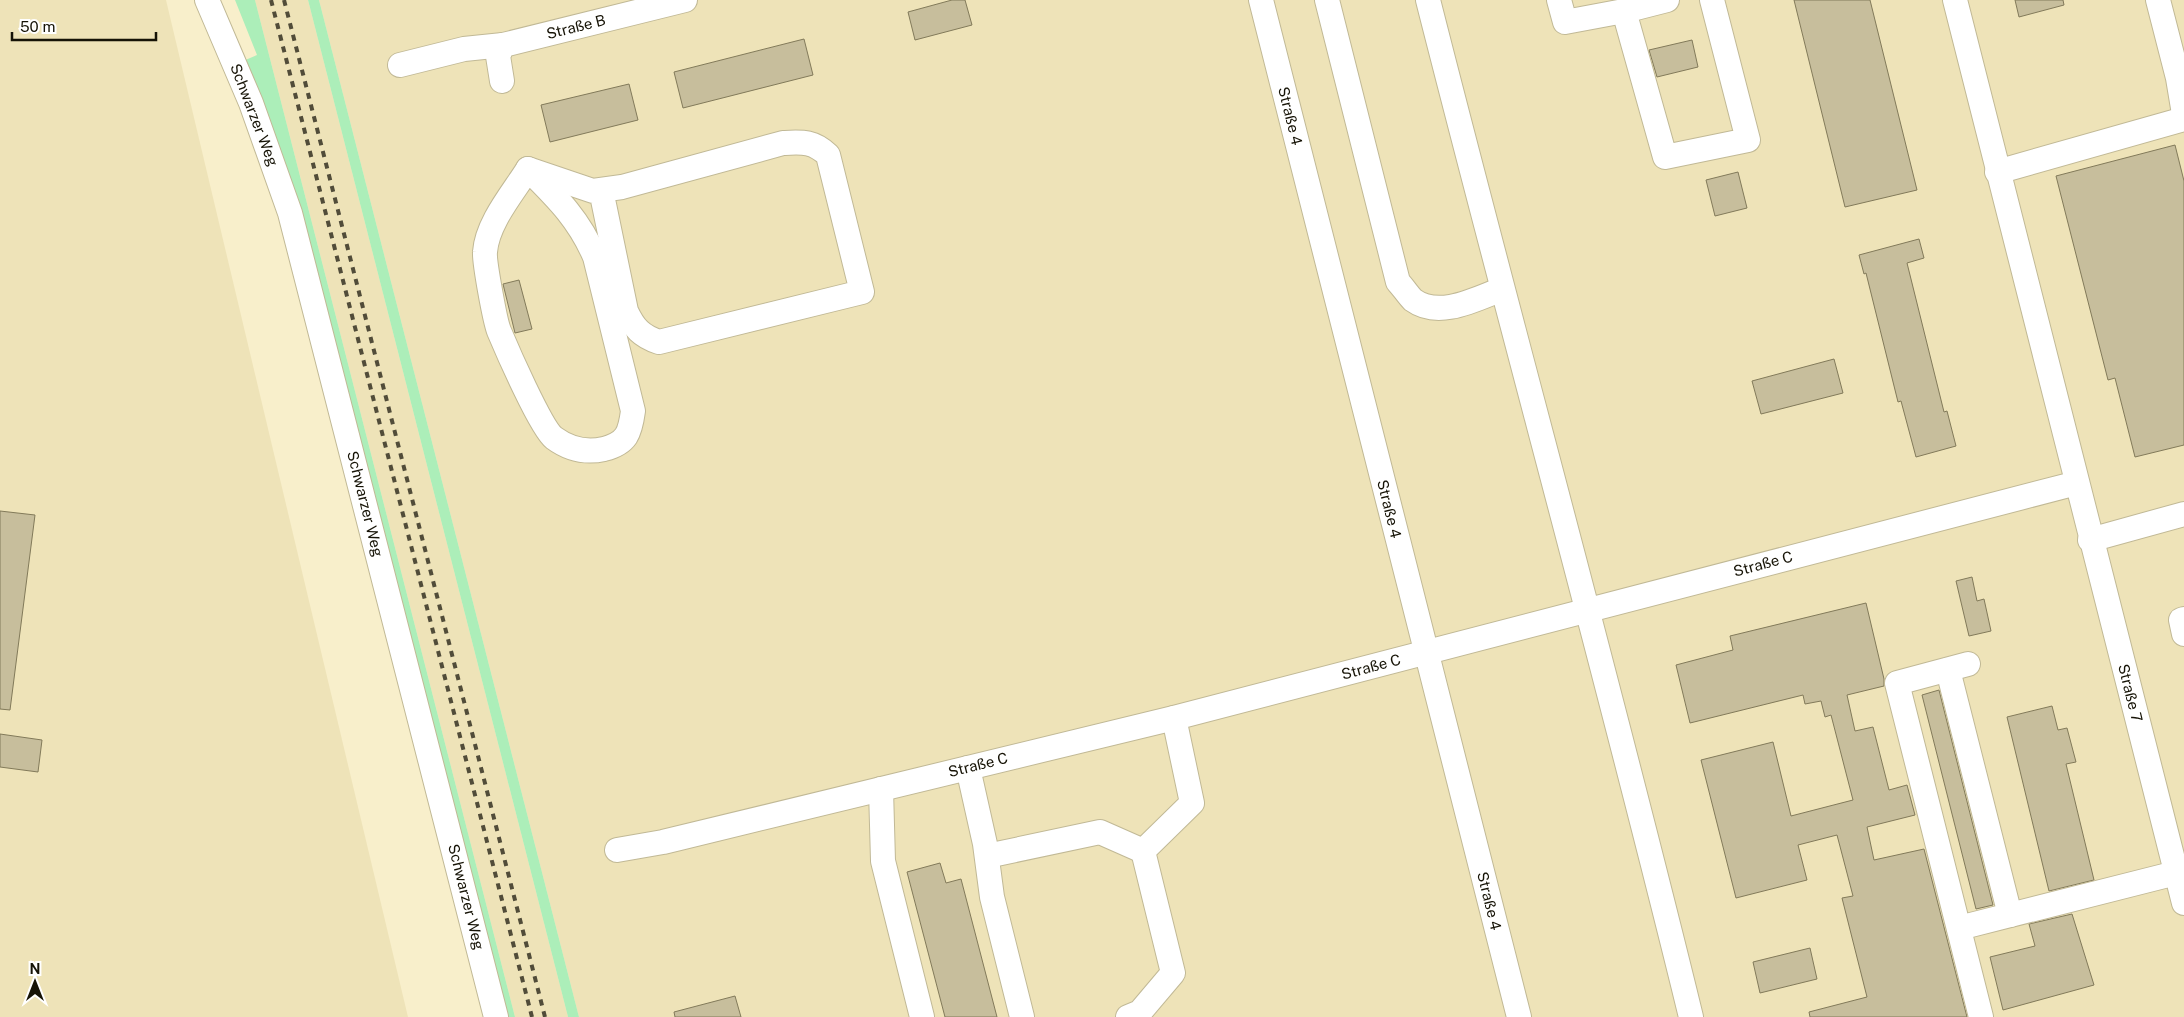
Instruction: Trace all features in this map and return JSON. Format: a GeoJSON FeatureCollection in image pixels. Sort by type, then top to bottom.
{"type":"FeatureCollection","features":[{"type":"Feature","properties":{"kind":"street","name":"Schwarzer Weg"},"geometry":{"type":"LineString","coordinates":[[207,0],[250,103],[290,214],[496,1017]]}},
{"type":"Feature","properties":{"kind":"street","name":"Straße B"},"geometry":{"type":"LineString","coordinates":[[400,65],[464,49],[503,45],[685,0]]}},
{"type":"Feature","properties":{"kind":"street","name":"Straße 4"},"geometry":{"type":"LineString","coordinates":[[1261,0],[1519,1017]]}},
{"type":"Feature","properties":{"kind":"street"},"geometry":{"type":"LineString","coordinates":[[1327,0],[1398,282],[1413,300],[1429,307],[1452,307],[1502,289]]}},
{"type":"Feature","properties":{"kind":"street"},"geometry":{"type":"LineString","coordinates":[[1428,0],[1502,289],[1543,434],[1691,1017]]}},
{"type":"Feature","properties":{"kind":"street"},"geometry":{"type":"LineString","coordinates":[[1558,0],[1565,22],[1624,12],[1667,0]]}},
{"type":"Feature","properties":{"kind":"street"},"geometry":{"type":"LineString","coordinates":[[1624,12],[1665,157],[1748,140],[1712,0]]}},
{"type":"Feature","properties":{"kind":"street","name":"Straße 7"},"geometry":{"type":"LineString","coordinates":[[1955,0],[2090,540],[2184,903]]}},
{"type":"Feature","properties":{"kind":"street"},"geometry":{"type":"LineString","coordinates":[[2158,0],[2178,78],[2184,114]]}},
{"type":"Feature","properties":{"kind":"street"},"geometry":{"type":"LineString","coordinates":[[502,81],[498,56],[503,45]]}},
{"type":"Feature","properties":{"kind":"street"},"geometry":{"type":"LineString","coordinates":[[1997,172],[2184,119]]}},
{"type":"Feature","properties":{"kind":"street"},"geometry":{"type":"LineString","coordinates":[[528,169],[593,191],[622,187],[783,143],[806,142],[818,145],[828,155],[862,292],[659,342],[644,337],[633,326],[626,311],[601,190]]}},
{"type":"Feature","properties":{"kind":"street"},"geometry":{"type":"LineString","coordinates":[[528,169],[562,203],[585,232],[595,256],[633,411],[630,430],[619,444],[603,449],[586,452],[574,449],[553,438],[542,422],[498,329],[485,253],[492,227],[528,169]]}},
{"type":"Feature","properties":{"kind":"street","name":"Straße C"},"geometry":{"type":"LineString","coordinates":[[617,850],[663,842],[1174,718],[2077,483]]}},
{"type":"Feature","properties":{"kind":"street"},"geometry":{"type":"LineString","coordinates":[[2090,540],[2184,514]]}},
{"type":"Feature","properties":{"kind":"street"},"geometry":{"type":"LineString","coordinates":[[2184,619],[2181,620],[2184,634]]}},
{"type":"Feature","properties":{"kind":"street"},"geometry":{"type":"LineString","coordinates":[[1981,1017],[1897,684],[1958,667],[2010,915]]}},
{"type":"Feature","properties":{"kind":"street"},"geometry":{"type":"LineString","coordinates":[[1143,851],[1192,803],[1174,718]]}},
{"type":"Feature","properties":{"kind":"street"},"geometry":{"type":"LineString","coordinates":[[968,768],[987,856],[992,897],[1022,1017]]}},
{"type":"Feature","properties":{"kind":"street"},"geometry":{"type":"LineString","coordinates":[[881,789],[883,861],[922,1017]]}},
{"type":"Feature","properties":{"kind":"street"},"geometry":{"type":"LineString","coordinates":[[987,856],[1100,832],[1143,851]]}},
{"type":"Feature","properties":{"kind":"street"},"geometry":{"type":"LineString","coordinates":[[1128,1017],[1140,1012],[1173,973],[1143,851]]}},
{"type":"Feature","properties":{"kind":"street"},"geometry":{"type":"LineString","coordinates":[[1959,928],[2176,873]]}},
{"type":"Feature","properties":{"kind":"shaded area"},"geometry":{"type":"Polygon","coordinates":[[[0,0],[166,0],[408,1017],[0,1017],[0,0]]]}},
{"type":"Feature","properties":{"kind":"shaded area"},"geometry":{"type":"Polygon","coordinates":[[[255,0],[308,0],[568,1017],[515,1017],[255,0]]]}},
{"type":"Feature","properties":{"kind":"shaded area"},"geometry":{"type":"Polygon","coordinates":[[[319,0],[2184,0],[2184,1017],[579,1017],[319,0]]]}},
{"type":"Feature","properties":{"kind":"green space"},"geometry":{"type":"Polygon","coordinates":[[[235,0],[255,0],[515,1017],[504,1017],[298,207],[275,135],[243,61],[257,55],[235,0]]]}},
{"type":"Feature","properties":{"kind":"green space"},"geometry":{"type":"Polygon","coordinates":[[[308,0],[319,0],[579,1017],[568,1017],[308,0]]]}},
{"type":"Feature","properties":{"kind":"building"},"geometry":{"type":"Polygon","coordinates":[[[952,0],[965,0],[972,25],[915,40],[908,12],[952,0]]]}},
{"type":"Feature","properties":{"kind":"building"},"geometry":{"type":"Polygon","coordinates":[[[1794,0],[1870,0],[1917,190],[1845,207],[1794,0]]]}},
{"type":"Feature","properties":{"kind":"building"},"geometry":{"type":"Polygon","coordinates":[[[2015,0],[2063,0],[2064,5],[2019,17],[2015,0]]]}},
{"type":"Feature","properties":{"kind":"building"},"geometry":{"type":"Polygon","coordinates":[[[804,39],[813,75],[683,108],[674,72],[804,39]]]}},
{"type":"Feature","properties":{"kind":"building"},"geometry":{"type":"Polygon","coordinates":[[[1692,40],[1698,67],[1657,77],[1649,50],[1692,40]]]}},
{"type":"Feature","properties":{"kind":"building"},"geometry":{"type":"Polygon","coordinates":[[[629,84],[638,120],[550,142],[541,105],[629,84]]]}},
{"type":"Feature","properties":{"kind":"building"},"geometry":{"type":"Polygon","coordinates":[[[2175,145],[2184,181],[2184,445],[2135,457],[2115,378],[2108,380],[2056,176],[2175,145]]]}},
{"type":"Feature","properties":{"kind":"building"},"geometry":{"type":"Polygon","coordinates":[[[1738,172],[1747,208],[1715,216],[1706,180],[1738,172]]]}},
{"type":"Feature","properties":{"kind":"building"},"geometry":{"type":"Polygon","coordinates":[[[1919,239],[1924,258],[1907,263],[1944,412],[1947,411],[1956,446],[1916,457],[1901,401],[1898,402],[1866,273],[1864,274],[1859,255],[1919,239]]]}},
{"type":"Feature","properties":{"kind":"building"},"geometry":{"type":"Polygon","coordinates":[[[519,280],[532,329],[515,333],[503,284],[519,280]]]}},
{"type":"Feature","properties":{"kind":"building"},"geometry":{"type":"Polygon","coordinates":[[[1834,359],[1843,393],[1761,414],[1752,381],[1834,359]]]}},
{"type":"Feature","properties":{"kind":"building"},"geometry":{"type":"Polygon","coordinates":[[[0,511],[35,515],[10,710],[0,709],[0,511]]]}},
{"type":"Feature","properties":{"kind":"building"},"geometry":{"type":"Polygon","coordinates":[[[1972,577],[1977,601],[1984,599],[1991,631],[1969,636],[1956,581],[1972,577]]]}},
{"type":"Feature","properties":{"kind":"building"},"geometry":{"type":"Polygon","coordinates":[[[1866,603],[1884,686],[1847,695],[1855,731],[1873,727],[1889,790],[1907,785],[1915,815],[1867,827],[1874,860],[1924,849],[1967,1017],[1810,1017],[1809,1012],[1867,997],[1842,898],[1853,896],[1837,835],[1798,845],[1807,880],[1736,898],[1701,760],[1773,742],[1791,816],[1853,800],[1831,715],[1825,717],[1821,701],[1805,704],[1803,695],[1690,723],[1676,665],[1733,650],[1730,636],[1866,603]]]}},
{"type":"Feature","properties":{"kind":"building"},"geometry":{"type":"Polygon","coordinates":[[[1939,690],[1993,905],[1976,909],[1922,695],[1939,690]]]}},
{"type":"Feature","properties":{"kind":"building"},"geometry":{"type":"Polygon","coordinates":[[[2052,706],[2058,730],[2067,728],[2076,762],[2066,764],[2094,880],[2049,891],[2007,717],[2052,706]]]}},
{"type":"Feature","properties":{"kind":"building"},"geometry":{"type":"Polygon","coordinates":[[[0,734],[42,740],[38,772],[0,767],[0,734]]]}},
{"type":"Feature","properties":{"kind":"building"},"geometry":{"type":"Polygon","coordinates":[[[940,863],[946,883],[961,879],[997,1017],[945,1017],[907,872],[940,863]]]}},
{"type":"Feature","properties":{"kind":"building"},"geometry":{"type":"Polygon","coordinates":[[[2072,914],[2094,985],[2003,1010],[1990,957],[2035,946],[2029,924],[2072,914]]]}},
{"type":"Feature","properties":{"kind":"building"},"geometry":{"type":"Polygon","coordinates":[[[1810,948],[1817,979],[1760,993],[1753,962],[1810,948]]]}},
{"type":"Feature","properties":{"kind":"building"},"geometry":{"type":"Polygon","coordinates":[[[735,996],[741,1017],[675,1017],[674,1012],[735,996]]]}},
{"type":"Feature","properties":{"kind":"railway"},"geometry":{"type":"LineString","coordinates":[[271,0],[532,1017]]}},
{"type":"Feature","properties":{"kind":"railway"},"geometry":{"type":"LineString","coordinates":[[284,0],[545,1017]]}}]}
